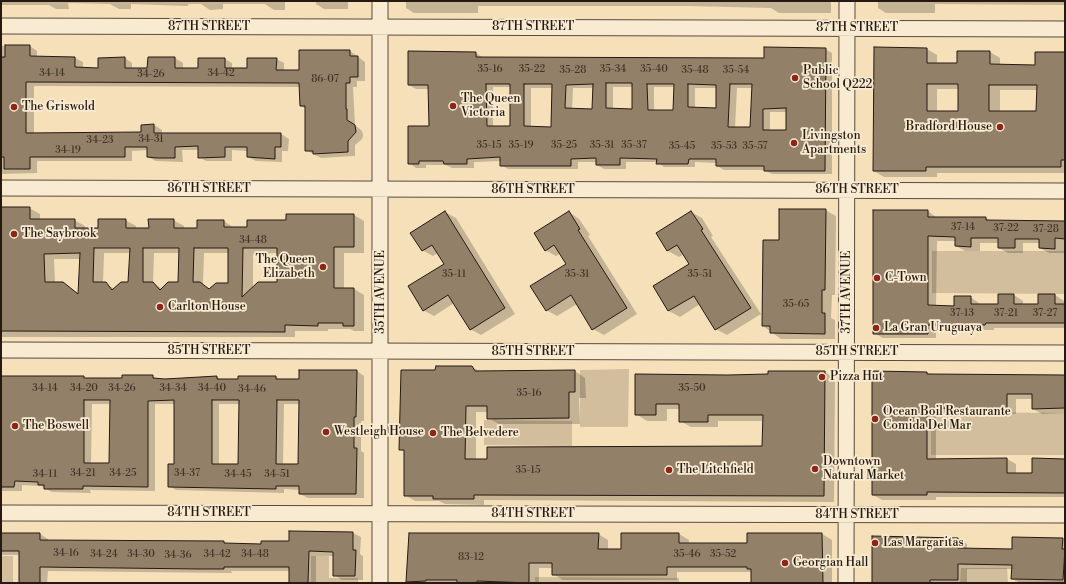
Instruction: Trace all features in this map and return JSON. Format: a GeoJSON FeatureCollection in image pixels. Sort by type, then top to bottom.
{"type":"FeatureCollection","features":[{"type":"Feature","properties":{"kind":"street","name":"35TH AVENUE"},"geometry":{"type":"LineString","coordinates":[[380,1],[380,583]]}},
{"type":"Feature","properties":{"kind":"street","name":"37TH AVENUE"},"geometry":{"type":"LineString","coordinates":[[846,583],[847,1]]}},
{"type":"Feature","properties":{"kind":"street","name":"87TH STREET"},"geometry":{"type":"LineString","coordinates":[[1,26],[1065,29]]}},
{"type":"Feature","properties":{"kind":"street","name":"86TH STREET"},"geometry":{"type":"LineString","coordinates":[[1,188],[1065,191]]}},
{"type":"Feature","properties":{"kind":"street","name":"85TH STREET"},"geometry":{"type":"LineString","coordinates":[[1,350],[1065,353]]}},
{"type":"Feature","properties":{"kind":"street","name":"84TH STREET"},"geometry":{"type":"LineString","coordinates":[[1,513],[1065,516]]}},
{"type":"Feature","properties":{"kind":"shaded area"},"geometry":{"type":"Polygon","coordinates":[[[932,251],[1065,251],[1065,294],[932,293],[932,251]]]}},
{"type":"Feature","properties":{"kind":"shaded area"},"geometry":{"type":"Polygon","coordinates":[[[629,369],[628,427],[580,427],[580,370],[629,369]]]}},
{"type":"Feature","properties":{"kind":"shaded area"},"geometry":{"type":"Polygon","coordinates":[[[931,412],[1065,413],[1065,455],[931,455],[931,412]]]}},
{"type":"Feature","properties":{"kind":"shaded area"},"geometry":{"type":"Polygon","coordinates":[[[484,420],[572,421],[572,446],[484,445],[484,420]]]}},
{"type":"Feature","properties":{"kind":"shaded area"},"geometry":{"type":"Polygon","coordinates":[[[1,556],[13,556],[13,583],[1,583],[1,556]]]}},
{"type":"Feature","properties":{"kind":"shaded area"},"geometry":{"type":"Polygon","coordinates":[[[311,556],[329,556],[329,578],[358,578],[358,583],[311,583],[311,556]]]}},
{"type":"Feature","properties":{"kind":"shaded area"},"geometry":{"type":"Polygon","coordinates":[[[1065,567],[1065,583],[960,583],[961,568],[1007,568],[1008,582],[1064,581],[1065,567]]]}},
{"type":"Feature","properties":{"kind":"shaded area"},"geometry":{"type":"Polygon","coordinates":[[[535,577],[679,578],[679,583],[535,583],[535,577]]]}},
{"type":"Feature","properties":{"kind":"building"},"geometry":{"type":"Polygon","coordinates":[[[5,45],[30,45],[30,56],[75,57],[75,67],[98,68],[98,58],[125,57],[125,68],[147,68],[148,57],[175,57],[175,68],[198,68],[198,58],[225,58],[225,68],[247,68],[247,58],[277,58],[276,70],[299,70],[299,50],[350,50],[350,56],[358,56],[358,77],[350,77],[350,83],[346,83],[346,109],[347,120],[355,125],[356,132],[348,141],[348,152],[313,154],[313,151],[305,151],[305,106],[300,106],[299,83],[26,82],[26,133],[141,132],[141,125],[154,124],[154,133],[281,133],[281,147],[275,147],[275,159],[247,157],[247,147],[225,147],[225,157],[198,158],[198,146],[175,147],[175,158],[157,158],[147,157],[147,147],[125,147],[125,157],[30,157],[30,169],[4,169],[4,157],[1,157],[1,57],[5,57],[5,45]]]}},
{"type":"Feature","properties":{"kind":"building"},"geometry":{"type":"Polygon","coordinates":[[[764,47],[826,48],[825,171],[764,171],[764,166],[716,166],[716,159],[689,159],[688,164],[656,164],[657,159],[620,158],[620,165],[596,165],[596,158],[571,159],[571,166],[500,166],[500,157],[467,159],[467,164],[444,164],[443,161],[419,161],[419,164],[408,164],[408,126],[429,126],[428,85],[408,85],[408,51],[476,52],[476,57],[764,58],[764,47]],[[606,83],[606,108],[632,109],[632,83],[606,83]],[[486,84],[487,126],[510,126],[510,84],[486,84]],[[524,84],[524,126],[551,127],[552,84],[524,84]],[[593,84],[566,85],[565,108],[592,109],[593,84]],[[647,84],[648,110],[673,110],[674,84],[647,84]],[[688,84],[688,107],[716,108],[716,85],[688,84]],[[730,84],[728,127],[750,127],[752,84],[730,84]],[[786,108],[763,109],[763,130],[786,130],[786,108]]]}},
{"type":"Feature","properties":{"kind":"building"},"geometry":{"type":"Polygon","coordinates":[[[874,47],[927,48],[927,63],[957,63],[957,51],[990,51],[990,64],[1035,65],[1035,52],[1065,52],[1065,160],[1061,160],[1061,167],[926,167],[926,171],[873,171],[874,47]],[[927,84],[927,111],[958,111],[958,84],[927,84]],[[989,85],[989,111],[1036,111],[1037,85],[989,85]]]}},
{"type":"Feature","properties":{"kind":"building"},"geometry":{"type":"Polygon","coordinates":[[[1,207],[30,207],[30,219],[75,219],[75,228],[98,228],[98,219],[126,219],[126,228],[149,228],[148,219],[174,219],[174,228],[197,228],[197,220],[224,220],[224,227],[247,227],[247,220],[286,220],[286,214],[354,214],[354,247],[334,247],[334,288],[354,288],[354,326],[343,326],[343,323],[318,323],[318,326],[285,325],[285,332],[1,331],[1,207]],[[94,248],[93,282],[106,282],[112,290],[121,282],[128,282],[130,248],[94,248]],[[143,248],[143,282],[153,282],[160,290],[168,282],[178,282],[179,248],[143,248]],[[194,248],[193,282],[200,282],[209,289],[216,283],[228,283],[228,248],[194,248]],[[243,248],[242,297],[258,282],[277,282],[277,248],[243,248]],[[80,253],[44,254],[45,282],[63,282],[78,294],[80,253]]]}},
{"type":"Feature","properties":{"kind":"building"},"geometry":{"type":"Polygon","coordinates":[[[779,209],[826,209],[825,290],[822,290],[822,313],[825,313],[825,334],[770,333],[770,326],[762,326],[763,240],[779,240],[779,209]]]}},
{"type":"Feature","properties":{"kind":"building"},"geometry":{"type":"Polygon","coordinates":[[[873,210],[928,210],[928,217],[986,217],[986,220],[1065,221],[1065,239],[1055,238],[1055,249],[1039,248],[1039,239],[1015,239],[1015,248],[998,248],[998,238],[971,238],[971,247],[955,246],[955,237],[928,236],[928,305],[954,306],[954,296],[971,296],[971,304],[998,304],[998,294],[1014,294],[1014,304],[1038,304],[1038,294],[1055,294],[1055,304],[1065,304],[1065,323],[928,325],[928,334],[873,334],[873,210]]]}},
{"type":"Feature","properties":{"kind":"building"},"geometry":{"type":"Polygon","coordinates":[[[445,211],[505,308],[470,330],[448,295],[423,311],[408,286],[444,264],[432,245],[422,251],[410,233],[445,211]]]}},
{"type":"Feature","properties":{"kind":"building"},"geometry":{"type":"Polygon","coordinates":[[[569,211],[580,229],[578,230],[627,308],[592,330],[571,295],[546,311],[530,286],[566,264],[554,245],[545,251],[534,233],[569,211]]]}},
{"type":"Feature","properties":{"kind":"building"},"geometry":{"type":"Polygon","coordinates":[[[691,211],[703,229],[701,230],[751,308],[715,330],[694,296],[668,311],[653,286],[689,264],[677,245],[667,251],[656,233],[691,211]]]}},
{"type":"Feature","properties":{"kind":"building"},"geometry":{"type":"Polygon","coordinates":[[[436,366],[472,366],[475,371],[575,370],[575,392],[569,392],[569,418],[487,419],[487,406],[466,406],[465,459],[487,459],[487,447],[762,446],[763,415],[708,415],[708,422],[679,422],[679,404],[656,404],[656,415],[635,415],[635,374],[728,375],[768,374],[768,371],[825,371],[824,496],[474,495],[474,499],[433,499],[433,496],[404,496],[404,450],[399,450],[401,370],[435,370],[436,366]]]}},
{"type":"Feature","properties":{"kind":"building"},"geometry":{"type":"Polygon","coordinates":[[[299,370],[357,370],[356,417],[354,417],[354,448],[357,448],[356,494],[299,494],[299,486],[276,486],[276,489],[168,487],[168,464],[174,464],[174,400],[148,401],[148,487],[83,486],[83,489],[44,489],[44,485],[38,485],[38,482],[15,481],[14,487],[1,487],[1,376],[84,376],[84,378],[122,378],[122,375],[153,375],[153,378],[165,379],[217,376],[217,379],[238,379],[238,376],[276,376],[276,379],[299,379],[299,370]],[[84,400],[84,463],[109,463],[110,400],[84,400]],[[212,400],[212,464],[238,464],[239,400],[212,400]],[[277,400],[276,464],[298,464],[299,400],[277,400]]]}},
{"type":"Feature","properties":{"kind":"building"},"geometry":{"type":"Polygon","coordinates":[[[872,371],[927,372],[927,374],[1065,375],[1065,408],[1032,409],[1032,394],[1007,394],[1007,409],[927,408],[927,459],[1007,458],[1007,473],[1032,473],[1032,458],[1065,459],[1065,493],[927,492],[927,495],[872,495],[872,371]]]}},
{"type":"Feature","properties":{"kind":"building"},"geometry":{"type":"Polygon","coordinates":[[[289,531],[353,532],[353,550],[356,550],[355,576],[333,576],[333,552],[309,551],[308,583],[289,583],[289,567],[224,567],[224,569],[199,569],[40,567],[40,583],[19,583],[19,551],[1,551],[1,533],[40,533],[40,540],[224,541],[224,543],[261,544],[261,541],[289,541],[289,531]]]}},
{"type":"Feature","properties":{"kind":"building"},"geometry":{"type":"Polygon","coordinates":[[[409,533],[599,533],[598,549],[621,549],[621,533],[679,533],[679,543],[747,543],[747,533],[822,533],[823,583],[751,583],[751,569],[747,569],[747,567],[667,567],[667,575],[552,575],[552,563],[529,563],[529,583],[477,581],[477,583],[457,583],[457,580],[426,580],[406,582],[409,533]]]}},
{"type":"Feature","properties":{"kind":"building"},"geometry":{"type":"Polygon","coordinates":[[[872,536],[958,538],[958,548],[1012,549],[1012,537],[1063,538],[1062,549],[1065,549],[1063,580],[1011,579],[1012,565],[958,564],[958,580],[930,580],[930,583],[872,583],[872,536]]]}},
{"type":"Feature","properties":{"kind":"place","name":"Public School Q222"},"geometry":{"type":"Point","coordinates":[795,78]}},
{"type":"Feature","properties":{"kind":"place","name":"The Queen Victoria"},"geometry":{"type":"Point","coordinates":[453,106]}},
{"type":"Feature","properties":{"kind":"place","name":"The Griswold"},"geometry":{"type":"Point","coordinates":[14,107]}},
{"type":"Feature","properties":{"kind":"place","name":"Bradford House"},"geometry":{"type":"Point","coordinates":[1000,127]}},
{"type":"Feature","properties":{"kind":"place","name":"Livingston Apartments"},"geometry":{"type":"Point","coordinates":[794,143]}},
{"type":"Feature","properties":{"kind":"place","name":"The Saybrook"},"geometry":{"type":"Point","coordinates":[14,234]}},
{"type":"Feature","properties":{"kind":"place","name":"The Queen Elizabeth"},"geometry":{"type":"Point","coordinates":[323,267]}},
{"type":"Feature","properties":{"kind":"place","name":"C-Town"},"geometry":{"type":"Point","coordinates":[877,278]}},
{"type":"Feature","properties":{"kind":"place","name":"Carlton House"},"geometry":{"type":"Point","coordinates":[160,307]}},
{"type":"Feature","properties":{"kind":"place","name":"La Gran Uruguaya"},"geometry":{"type":"Point","coordinates":[876,328]}},
{"type":"Feature","properties":{"kind":"place","name":"Pizza Hut"},"geometry":{"type":"Point","coordinates":[822,377]}},
{"type":"Feature","properties":{"kind":"place","name":"Ocean Boil Restaurante Comida Del Mar"},"geometry":{"type":"Point","coordinates":[875,419]}},
{"type":"Feature","properties":{"kind":"place","name":"The Boswell"},"geometry":{"type":"Point","coordinates":[15,426]}},
{"type":"Feature","properties":{"kind":"place","name":"Westleigh House"},"geometry":{"type":"Point","coordinates":[326,432]}},
{"type":"Feature","properties":{"kind":"place","name":"The Belvedere"},"geometry":{"type":"Point","coordinates":[433,433]}},
{"type":"Feature","properties":{"kind":"place","name":"Downtown Natural Market"},"geometry":{"type":"Point","coordinates":[815,469]}},
{"type":"Feature","properties":{"kind":"place","name":"The Litchfield"},"geometry":{"type":"Point","coordinates":[669,470]}},
{"type":"Feature","properties":{"kind":"place","name":"Las Margaritas"},"geometry":{"type":"Point","coordinates":[875,543]}},
{"type":"Feature","properties":{"kind":"place","name":"Georgian Hall"},"geometry":{"type":"Point","coordinates":[785,563]}}]}
